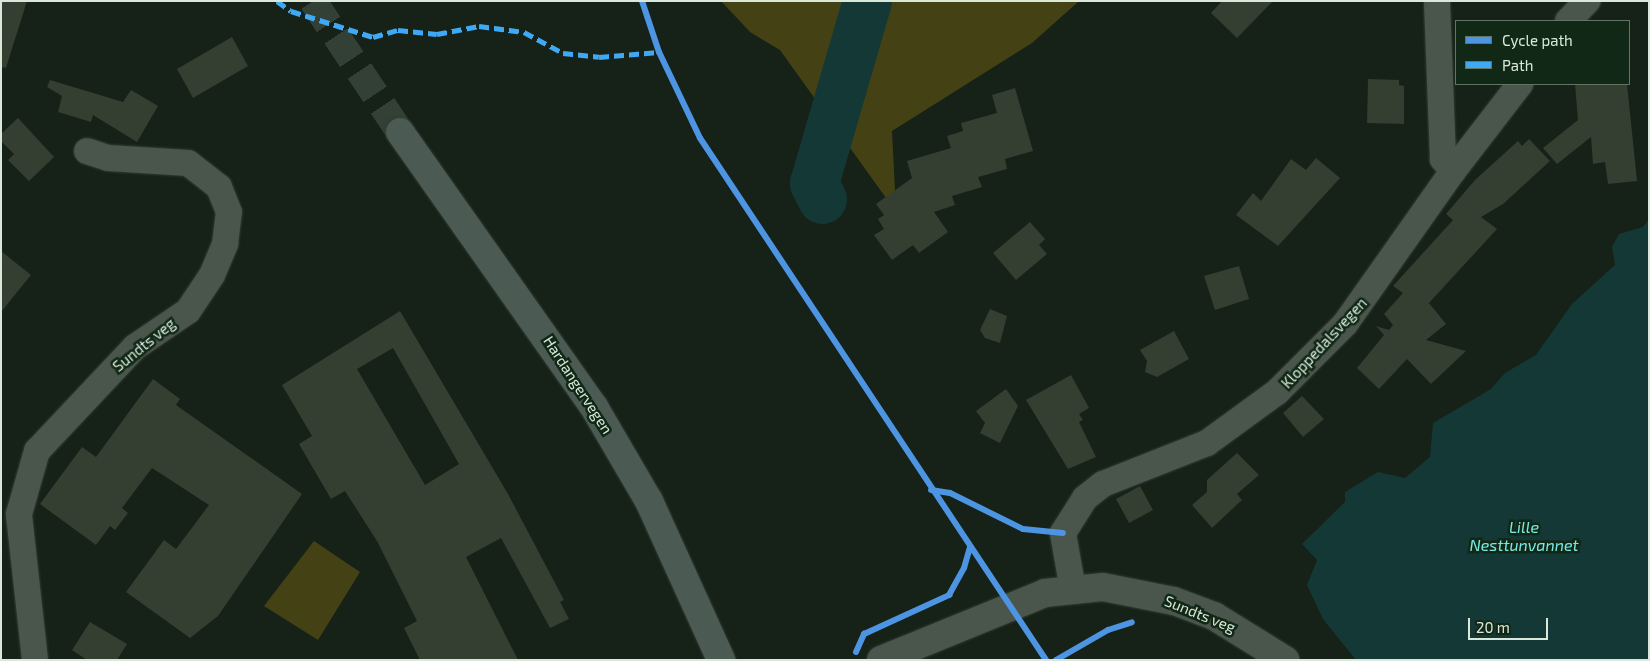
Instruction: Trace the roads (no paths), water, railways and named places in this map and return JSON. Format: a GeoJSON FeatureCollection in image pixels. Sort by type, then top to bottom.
{"type":"FeatureCollection","features":[{"type":"Feature","properties":{"kind":"main road","name":"Hardangervegen"},"geometry":{"type":"LineString","coordinates":[[400,132],[594,407],[649,501],[721,660]]}},
{"type":"Feature","properties":{"kind":"street"},"geometry":{"type":"LineString","coordinates":[[1437,1],[1443,159],[1453,171]]}},
{"type":"Feature","properties":{"kind":"street"},"geometry":{"type":"LineString","coordinates":[[1569,20],[1587,1]]}},
{"type":"Feature","properties":{"kind":"street","name":"Kloppedalsvegen"},"geometry":{"type":"LineString","coordinates":[[1073,590],[1063,533],[1069,516],[1085,498],[1103,484],[1206,443],[1277,392],[1358,309],[1453,171],[1519,85]]}},
{"type":"Feature","properties":{"kind":"street","name":"Sundts veg"},"geometry":{"type":"LineString","coordinates":[[35,660],[19,514],[37,451],[135,347],[188,310],[212,275],[225,244],[229,212],[219,188],[188,163],[108,158],[86,151]]}},
{"type":"Feature","properties":{"kind":"street","name":"Sundts veg"},"geometry":{"type":"LineString","coordinates":[[881,660],[1017,602],[1073,590],[1102,587],[1174,601],[1244,631],[1285,660]]}},
{"type":"Feature","properties":{"kind":"water","name":"Lille Nesttunvannet"},"geometry":{"type":"Polygon","coordinates":[[[1649,219],[1649,660],[1356,660],[1323,619],[1307,585],[1317,560],[1302,544],[1345,502],[1345,492],[1378,472],[1405,478],[1430,457],[1433,423],[1491,389],[1505,373],[1536,355],[1572,304],[1615,265],[1612,247],[1619,234],[1643,227],[1649,219]]]}},
{"type":"Feature","properties":{"kind":"waterway"},"geometry":{"type":"LineString","coordinates":[[822,199],[814,183],[867,1]]}},
{"type":"Feature","properties":{"kind":"tunnel"},"geometry":{"type":"LineString","coordinates":[[313,1],[400,132]]}}]}
